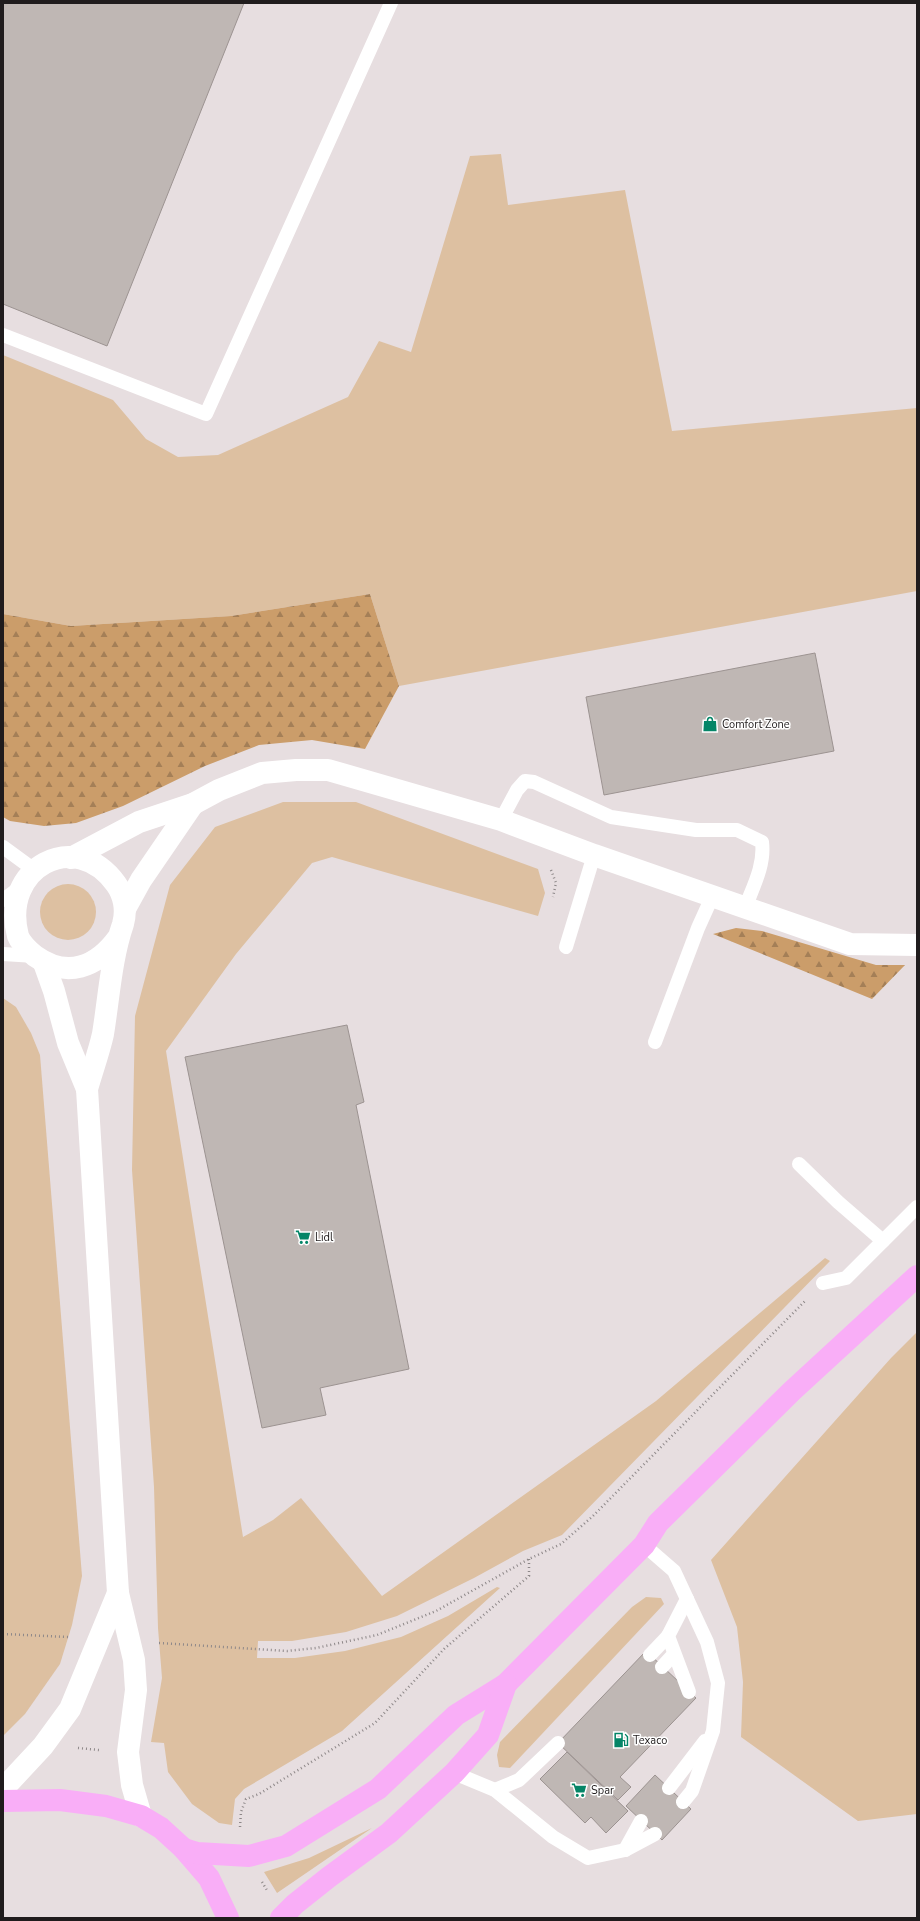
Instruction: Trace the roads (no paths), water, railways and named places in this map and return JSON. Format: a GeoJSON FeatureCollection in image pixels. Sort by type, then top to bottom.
{"type":"FeatureCollection","features":[{"type":"Feature","properties":{"kind":"highway"},"geometry":{"type":"LineString","coordinates":[[184,1849],[197,1853],[249,1856],[286,1846],[378,1789],[456,1715],[506,1684],[644,1545],[658,1523],[792,1391],[917,1276]]}},
{"type":"Feature","properties":{"kind":"highway"},"geometry":{"type":"LineString","coordinates":[[281,1918],[295,1904],[323,1881],[389,1833],[454,1773],[488,1735],[506,1684]]}},
{"type":"Feature","properties":{"kind":"highway"},"geometry":{"type":"LineString","coordinates":[[3,1800],[60,1800],[106,1806],[141,1816],[161,1828],[184,1849],[209,1878],[228,1918]]}},
{"type":"Feature","properties":{"kind":"street"},"geometry":{"type":"LineString","coordinates":[[71,858],[139,822],[193,804],[219,790],[262,773],[296,770],[328,770],[501,820],[712,897],[850,944],[917,945]]}},
{"type":"Feature","properties":{"kind":"street"},"geometry":{"type":"LineString","coordinates":[[125,909],[141,880],[193,804]]}},
{"type":"Feature","properties":{"kind":"street"},"geometry":{"type":"LineString","coordinates":[[87,1089],[102,1036],[118,938],[124,922],[125,909],[119,888],[109,874],[95,863],[79,858],[58,858],[42,862],[26,874],[10,894],[13,906],[13,922],[19,939],[30,953],[39,959],[60,968],[78,967],[94,962],[108,952],[118,938]]}},
{"type":"Feature","properties":{"kind":"street"},"geometry":{"type":"LineString","coordinates":[[39,959],[54,991],[68,1042],[87,1089],[118,1593],[134,1660],[136,1690],[128,1752],[132,1785],[141,1816]]}},
{"type":"Feature","properties":{"kind":"street"},"geometry":{"type":"LineString","coordinates":[[3,1789],[43,1746],[70,1709],[118,1593]]}},
{"type":"Feature","properties":{"kind":"lane"},"geometry":{"type":"LineString","coordinates":[[3,335],[206,414],[391,3]]}},
{"type":"Feature","properties":{"kind":"lane"},"geometry":{"type":"LineString","coordinates":[[501,820],[517,790],[525,781],[534,782],[611,817],[696,830],[737,830],[762,842],[763,851],[760,867],[745,908]]}},
{"type":"Feature","properties":{"kind":"lane"},"geometry":{"type":"LineString","coordinates":[[3,847],[33,869]]}},
{"type":"Feature","properties":{"kind":"lane"},"geometry":{"type":"LineString","coordinates":[[566,947],[594,855]]}},
{"type":"Feature","properties":{"kind":"lane"},"geometry":{"type":"LineString","coordinates":[[655,1042],[698,928],[712,897]]}},
{"type":"Feature","properties":{"kind":"lane"},"geometry":{"type":"LineString","coordinates":[[3,954],[39,959]]}},
{"type":"Feature","properties":{"kind":"lane"},"geometry":{"type":"LineString","coordinates":[[799,1164],[838,1202],[883,1241]]}},
{"type":"Feature","properties":{"kind":"lane"},"geometry":{"type":"LineString","coordinates":[[823,1283],[846,1278],[917,1207]]}},
{"type":"Feature","properties":{"kind":"lane"},"geometry":{"type":"LineString","coordinates":[[644,1545],[674,1571],[707,1642],[718,1683],[713,1731],[692,1791],[683,1802]]}},
{"type":"Feature","properties":{"kind":"lane"},"geometry":{"type":"LineString","coordinates":[[650,1655],[668,1636],[687,1599]]}},
{"type":"Feature","properties":{"kind":"lane"},"geometry":{"type":"LineString","coordinates":[[668,1636],[680,1678],[689,1692]]}},
{"type":"Feature","properties":{"kind":"lane"},"geometry":{"type":"LineString","coordinates":[[662,1667],[674,1654]]}},
{"type":"Feature","properties":{"kind":"lane"},"geometry":{"type":"LineString","coordinates":[[669,1788],[713,1731]]}},
{"type":"Feature","properties":{"kind":"lane"},"geometry":{"type":"LineString","coordinates":[[495,1790],[520,1780],[558,1743]]}},
{"type":"Feature","properties":{"kind":"lane"},"geometry":{"type":"LineString","coordinates":[[454,1773],[495,1790],[553,1836],[588,1858],[625,1850],[655,1834]]}},
{"type":"Feature","properties":{"kind":"lane"},"geometry":{"type":"LineString","coordinates":[[625,1850],[641,1821]]}},
{"type":"Feature","properties":{"kind":"place","name":"Comfort Zone"},"geometry":{"type":"Point","coordinates":[710,724]}},
{"type":"Feature","properties":{"kind":"place","name":"Lidl"},"geometry":{"type":"Point","coordinates":[303,1237]}},
{"type":"Feature","properties":{"kind":"place","name":"Texaco"},"geometry":{"type":"Point","coordinates":[621,1740]}},
{"type":"Feature","properties":{"kind":"place","name":"Spar"},"geometry":{"type":"Point","coordinates":[579,1790]}}]}
